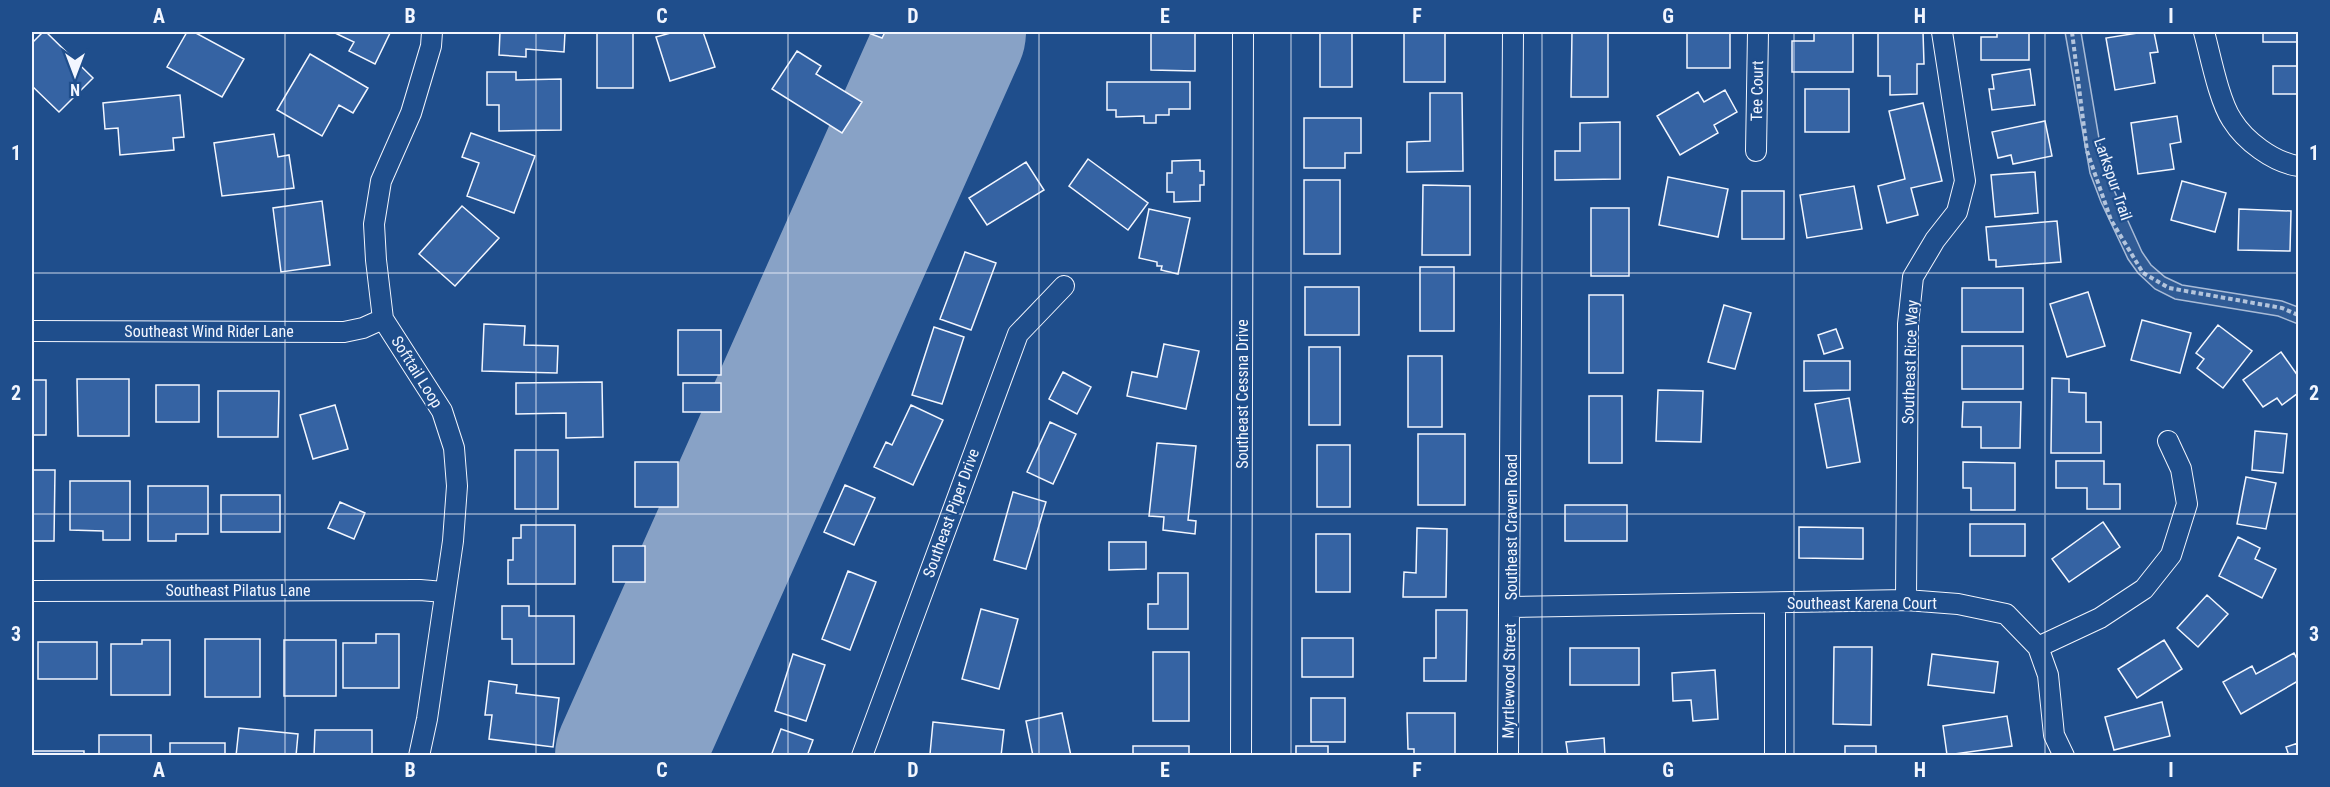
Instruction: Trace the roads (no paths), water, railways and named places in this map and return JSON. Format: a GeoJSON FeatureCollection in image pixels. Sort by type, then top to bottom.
{"type":"FeatureCollection","features":[{"type":"Feature","properties":{"kind":"street","name":"Softtail Loop"},"geometry":{"type":"LineString","coordinates":[[419,756],[441,630],[444,592],[453,541],[457,486],[454,448],[442,411],[400,342],[383,319],[375,260],[374,224],[381,181],[411,113],[431,46],[432,32]]}},
{"type":"Feature","properties":{"kind":"street","name":"Southeast Cessna Drive"},"geometry":{"type":"LineString","coordinates":[[1241,756],[1243,32]]}},
{"type":"Feature","properties":{"kind":"street","name":"Southeast Craven Road"},"geometry":{"type":"LineString","coordinates":[[1513,32],[1510,607],[1775,604]]}},
{"type":"Feature","properties":{"kind":"street","name":"Tee Court"},"geometry":{"type":"LineString","coordinates":[[1756,151],[1758,32]]}},
{"type":"Feature","properties":{"kind":"street","name":"Southeast Rice Way"},"geometry":{"type":"LineString","coordinates":[[1905,600],[1908,324],[1913,277],[1935,240],[1957,212],[1965,181],[1942,32]]}},
{"type":"Feature","properties":{"kind":"street"},"geometry":{"type":"LineString","coordinates":[[2204,32],[2231,119],[2248,138],[2269,155],[2298,166]]}},
{"type":"Feature","properties":{"kind":"street","name":"Southeast Piper Drive"},"geometry":{"type":"LineString","coordinates":[[862,756],[1018,334],[1064,286]]}},
{"type":"Feature","properties":{"kind":"street","name":"Southeast Wind Rider Lane"},"geometry":{"type":"LineString","coordinates":[[32,330],[344,332],[363,328],[383,319]]}},
{"type":"Feature","properties":{"kind":"street"},"geometry":{"type":"LineString","coordinates":[[2038,647],[2100,618],[2144,589],[2171,555],[2187,504],[2181,469],[2168,441]]}},
{"type":"Feature","properties":{"kind":"street","name":"Southeast Pilatus Lane"},"geometry":{"type":"LineString","coordinates":[[32,591],[420,590],[444,592]]}},
{"type":"Feature","properties":{"kind":"street","name":"Southeast Karena Court"},"geometry":{"type":"LineString","coordinates":[[1775,604],[1905,600],[1958,604],[2006,614],[2038,647],[2048,675],[2054,735],[2064,756]]}},
{"type":"Feature","properties":{"kind":"street"},"geometry":{"type":"LineString","coordinates":[[1775,604],[1775,756]]}},
{"type":"Feature","properties":{"kind":"street","name":"Myrtlewood Street"},"geometry":{"type":"LineString","coordinates":[[1508,756],[1510,607]]}}]}
